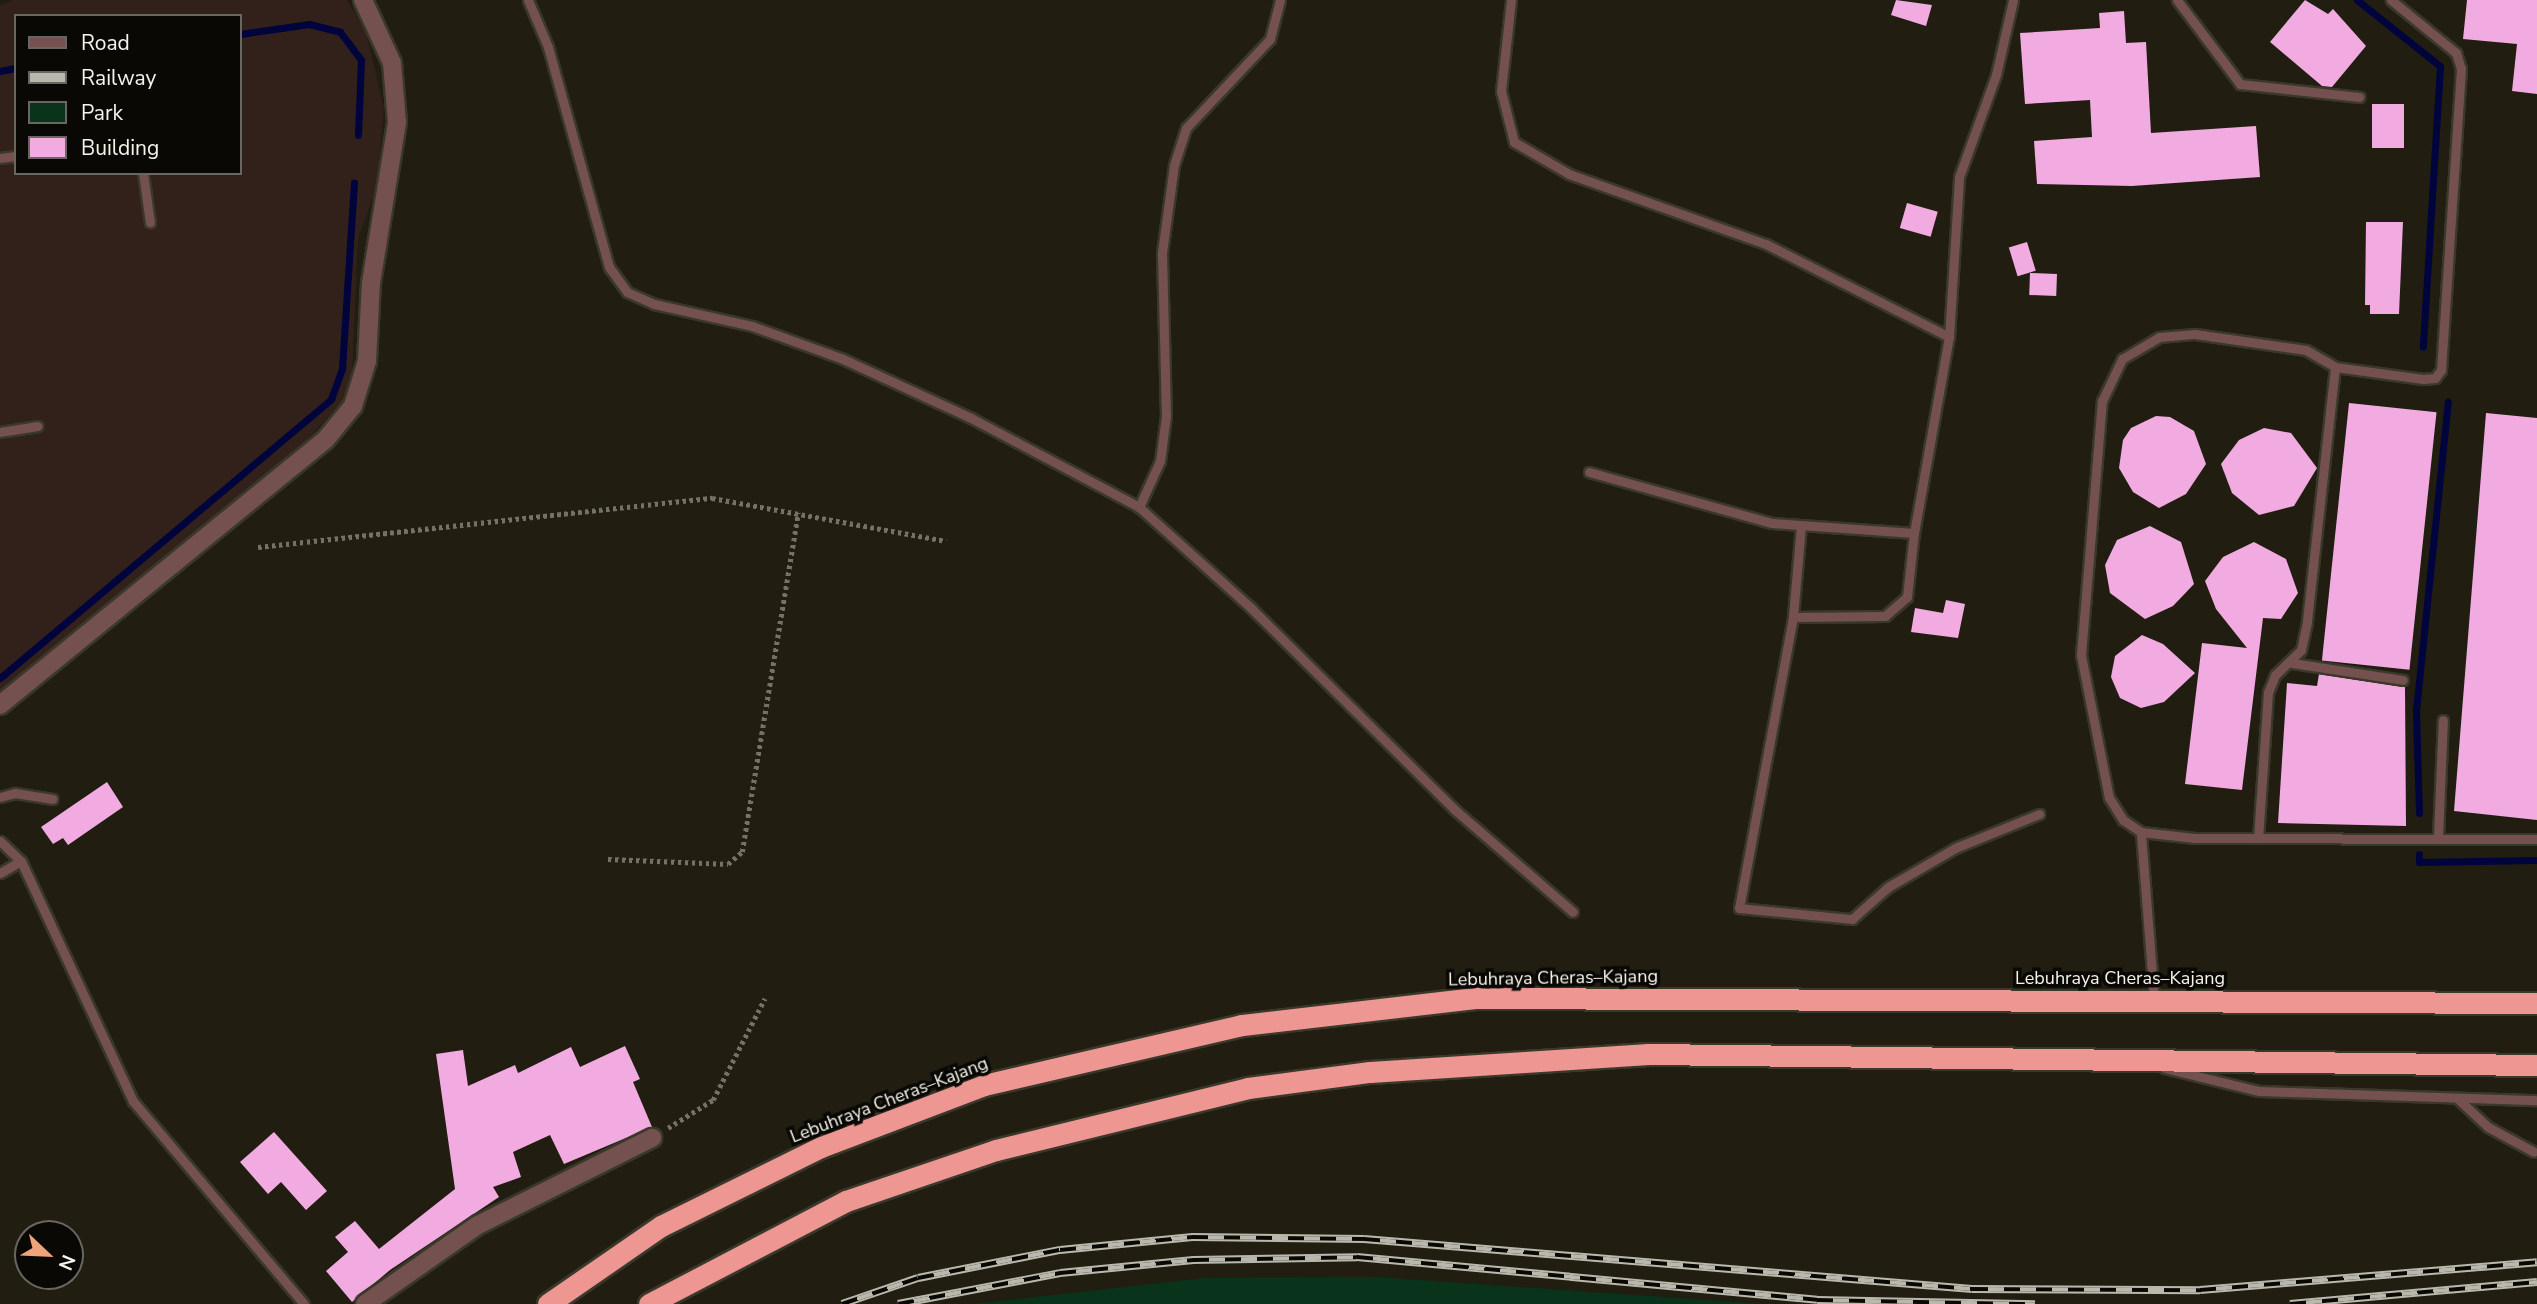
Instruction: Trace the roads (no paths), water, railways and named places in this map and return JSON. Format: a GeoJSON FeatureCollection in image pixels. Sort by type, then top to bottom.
{"type":"FeatureCollection","features":[{"type":"Feature","properties":{"kind":"highway","name":"Lebuhraya Cheras–Kajang"},"geometry":{"type":"LineString","coordinates":[[548,1304],[661,1226],[821,1147],[984,1086],[1242,1025],[1478,998],[2537,1003]]}},
{"type":"Feature","properties":{"kind":"highway"},"geometry":{"type":"LineString","coordinates":[[649,1304],[846,1201],[996,1150],[1248,1088],[1370,1072],[1648,1054],[2141,1063],[2537,1065]]}},
{"type":"Feature","properties":{"kind":"street"},"geometry":{"type":"LineString","coordinates":[[0,705],[326,439],[353,406],[368,360],[371,283],[397,122],[392,62],[363,0]]}},
{"type":"Feature","properties":{"kind":"street"},"geometry":{"type":"LineString","coordinates":[[365,1304],[478,1225],[652,1138]]}},
{"type":"Feature","properties":{"kind":"lane"},"geometry":{"type":"LineString","coordinates":[[528,0],[548,47],[609,267],[628,292],[654,304],[752,326],[843,359],[971,418],[1139,507],[1251,608],[1454,809],[1573,912]]}},
{"type":"Feature","properties":{"kind":"lane"},"geometry":{"type":"LineString","coordinates":[[1139,507],[1160,461],[1166,415],[1162,253],[1174,165],[1186,128],[1270,38],[1280,0]]}},
{"type":"Feature","properties":{"kind":"lane"},"geometry":{"type":"LineString","coordinates":[[1511,0],[1501,92],[1514,142],[1569,174],[1766,243],[1949,337]]}},
{"type":"Feature","properties":{"kind":"lane"},"geometry":{"type":"LineString","coordinates":[[1793,617],[1885,616],[1907,597],[1914,533],[1949,337],[1959,177],[1996,75],[2013,0]]}},
{"type":"Feature","properties":{"kind":"lane"},"geometry":{"type":"LineString","coordinates":[[2177,0],[2240,84],[2359,97]]}},
{"type":"Feature","properties":{"kind":"lane"},"geometry":{"type":"LineString","coordinates":[[2391,0],[2456,53],[2461,69],[2441,369],[2435,378],[2423,379],[2334,367],[2306,350],[2195,334],[2141,344],[2109,378],[2102,401],[2081,655],[2109,798],[2123,820],[2141,832],[2258,837],[2537,839]]}},
{"type":"Feature","properties":{"kind":"lane"},"geometry":{"type":"LineString","coordinates":[[143,175],[150,223]]}},
{"type":"Feature","properties":{"kind":"lane"},"geometry":{"type":"LineString","coordinates":[[2258,837],[2268,692],[2275,675],[2292,663],[2307,622],[2334,367]]}},
{"type":"Feature","properties":{"kind":"lane"},"geometry":{"type":"LineString","coordinates":[[0,432],[38,426]]}},
{"type":"Feature","properties":{"kind":"lane"},"geometry":{"type":"LineString","coordinates":[[1589,472],[1772,523],[1914,533]]}},
{"type":"Feature","properties":{"kind":"lane"},"geometry":{"type":"LineString","coordinates":[[1801,525],[1793,617],[1739,908],[1852,919],[1888,887],[1955,848],[2039,814]]}},
{"type":"Feature","properties":{"kind":"lane"},"geometry":{"type":"LineString","coordinates":[[2292,663],[2403,680]]}},
{"type":"Feature","properties":{"kind":"lane"},"geometry":{"type":"LineString","coordinates":[[2438,837],[2443,720]]}},
{"type":"Feature","properties":{"kind":"lane"},"geometry":{"type":"LineString","coordinates":[[0,797],[15,793],[53,799]]}},
{"type":"Feature","properties":{"kind":"lane"},"geometry":{"type":"LineString","coordinates":[[2141,832],[2154,1001]]}},
{"type":"Feature","properties":{"kind":"lane"},"geometry":{"type":"LineString","coordinates":[[0,841],[21,861],[133,1101],[303,1304]]}},
{"type":"Feature","properties":{"kind":"lane"},"geometry":{"type":"LineString","coordinates":[[0,873],[21,861]]}},
{"type":"Feature","properties":{"kind":"lane"},"geometry":{"type":"LineString","coordinates":[[2141,1063],[2259,1091],[2537,1100]]}},
{"type":"Feature","properties":{"kind":"lane"},"geometry":{"type":"LineString","coordinates":[[2457,1098],[2488,1127],[2534,1152]]}},
{"type":"Feature","properties":{"kind":"waterway"},"geometry":{"type":"LineString","coordinates":[[2357,0],[2440,66],[2423,346]]}},
{"type":"Feature","properties":{"kind":"waterway"},"geometry":{"type":"LineString","coordinates":[[242,34],[309,24],[340,32],[361,60],[358,135]]}},
{"type":"Feature","properties":{"kind":"waterway"},"geometry":{"type":"LineString","coordinates":[[0,71],[14,68]]}},
{"type":"Feature","properties":{"kind":"waterway"},"geometry":{"type":"LineString","coordinates":[[0,678],[331,399],[342,368],[354,182]]}},
{"type":"Feature","properties":{"kind":"waterway"},"geometry":{"type":"LineString","coordinates":[[2419,813],[2416,710],[2448,402]]}},
{"type":"Feature","properties":{"kind":"waterway"},"geometry":{"type":"LineString","coordinates":[[2419,854],[2419,862],[2537,860]]}},
{"type":"Feature","properties":{"kind":"railway"},"geometry":{"type":"LineString","coordinates":[[842,1304],[918,1278],[1060,1250],[1192,1237],[1364,1239],[1972,1289],[2200,1290],[2537,1262]]}},
{"type":"Feature","properties":{"kind":"railway"},"geometry":{"type":"LineString","coordinates":[[898,1304],[1060,1273],[1193,1260],[1357,1257],[1817,1300],[2035,1304]]}},
{"type":"Feature","properties":{"kind":"railway"},"geometry":{"type":"LineString","coordinates":[[2290,1304],[2537,1282]]}}]}
